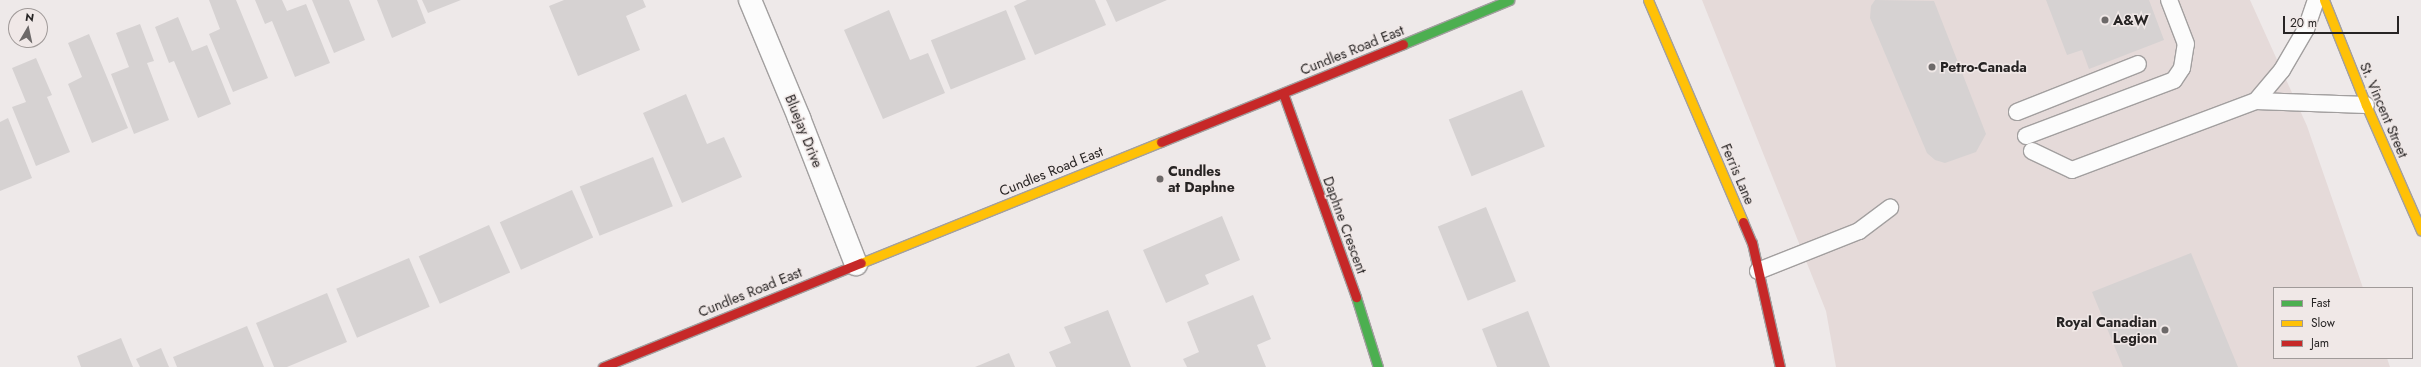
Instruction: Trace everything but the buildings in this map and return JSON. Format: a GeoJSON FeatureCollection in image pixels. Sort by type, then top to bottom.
{"type":"FeatureCollection","features":[{"type":"Feature","properties":{"kind":"main road","name":"Cundles Road East"},"geometry":{"type":"LineString","coordinates":[[603,367],[1283,93],[1509,0]]}},
{"type":"Feature","properties":{"kind":"main road","name":"Ferris Lane"},"geometry":{"type":"LineString","coordinates":[[1648,0],[1752,243],[1780,367]]}},
{"type":"Feature","properties":{"kind":"main road","name":"St. Vincent Street"},"geometry":{"type":"LineString","coordinates":[[2324,0],[2366,105],[2421,230]]}},
{"type":"Feature","properties":{"kind":"main road","name":"Daphne Crescent"},"geometry":{"type":"LineString","coordinates":[[1283,93],[1363,316],[1378,367]]}},
{"type":"Feature","properties":{"kind":"street","name":"Bluejay Drive"},"geometry":{"type":"LineString","coordinates":[[750,0],[799,118],[856,264]]}},
{"type":"Feature","properties":{"kind":"lane"},"geometry":{"type":"LineString","coordinates":[[2026,136],[2174,80],[2182,68],[2186,44],[2169,0]]}},
{"type":"Feature","properties":{"kind":"lane"},"geometry":{"type":"LineString","coordinates":[[2256,101],[2282,70],[2306,29],[2316,0]]}},
{"type":"Feature","properties":{"kind":"lane"},"geometry":{"type":"LineString","coordinates":[[2017,112],[2138,64]]}},
{"type":"Feature","properties":{"kind":"lane"},"geometry":{"type":"LineString","coordinates":[[2032,151],[2072,170],[2256,101],[2366,105]]}},
{"type":"Feature","properties":{"kind":"lane"},"geometry":{"type":"LineString","coordinates":[[1758,271],[1859,231],[1890,208]]}},
{"type":"Feature","properties":{"kind":"shaded area"},"geometry":{"type":"Polygon","coordinates":[[[1702,0],[2250,0],[2307,126],[2363,287],[2273,287],[2273,359],[2387,359],[2390,367],[1836,367],[1826,311],[1702,0]]]}},
{"type":"Feature","properties":{"kind":"traffic: fast"},"geometry":{"type":"LineString","coordinates":[[1403,44],[1509,0]]}},
{"type":"Feature","properties":{"kind":"traffic: fast"},"geometry":{"type":"LineString","coordinates":[[1356,297],[1378,367]]}},
{"type":"Feature","properties":{"kind":"traffic: slow"},"geometry":{"type":"LineString","coordinates":[[1648,0],[1743,222]]}},
{"type":"Feature","properties":{"kind":"traffic: slow"},"geometry":{"type":"LineString","coordinates":[[2324,0],[2366,105],[2421,230]]}},
{"type":"Feature","properties":{"kind":"traffic: slow"},"geometry":{"type":"LineString","coordinates":[[861,263],[1161,142]]}},
{"type":"Feature","properties":{"kind":"traffic: jam"},"geometry":{"type":"LineString","coordinates":[[1161,142],[1403,44]]}},
{"type":"Feature","properties":{"kind":"traffic: jam"},"geometry":{"type":"LineString","coordinates":[[1283,93],[1356,297]]}},
{"type":"Feature","properties":{"kind":"traffic: jam"},"geometry":{"type":"LineString","coordinates":[[1743,222],[1752,243],[1780,367]]}},
{"type":"Feature","properties":{"kind":"traffic: jam"},"geometry":{"type":"LineString","coordinates":[[603,367],[861,263]]}},
{"type":"Feature","properties":{"kind":"place","name":"A&W"},"geometry":{"type":"Point","coordinates":[2105,20]}},
{"type":"Feature","properties":{"kind":"place","name":"Petro-Canada"},"geometry":{"type":"Point","coordinates":[1932,67]}},
{"type":"Feature","properties":{"kind":"place","name":"Cundles at Daphne"},"geometry":{"type":"Point","coordinates":[1160,179]}},
{"type":"Feature","properties":{"kind":"place","name":"Royal Canadian Legion"},"geometry":{"type":"Point","coordinates":[2165,330]}}]}
